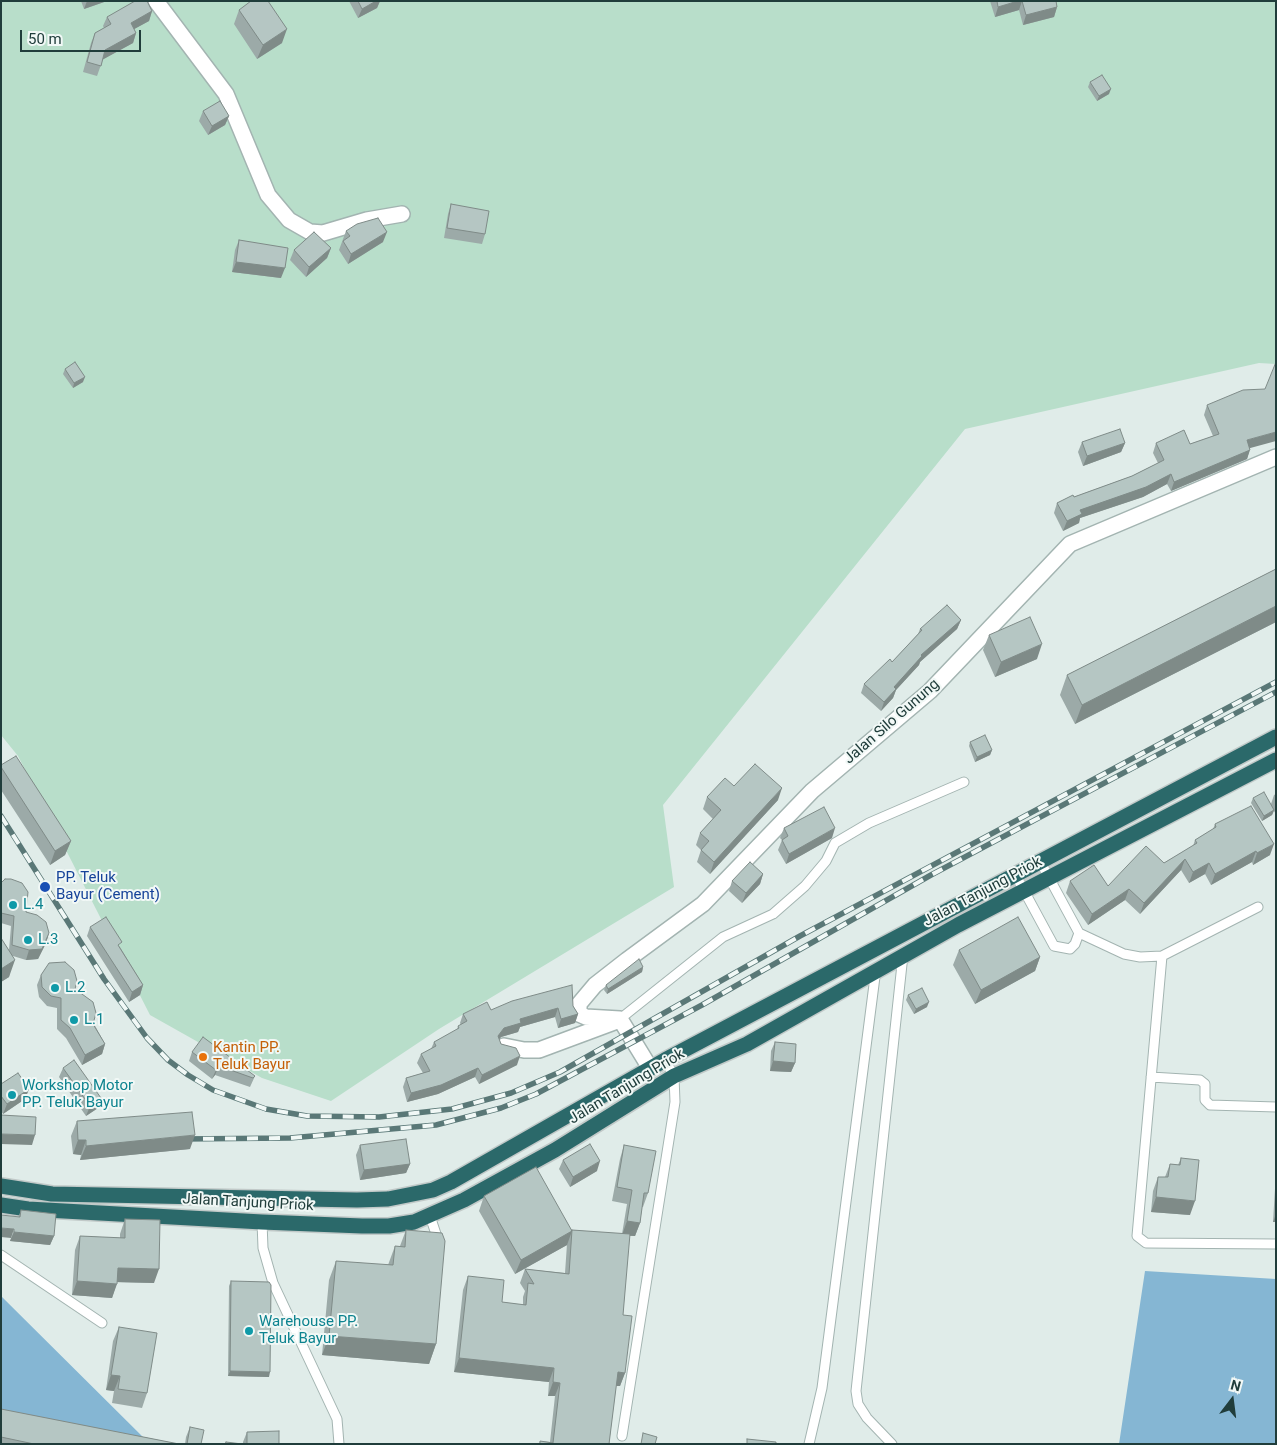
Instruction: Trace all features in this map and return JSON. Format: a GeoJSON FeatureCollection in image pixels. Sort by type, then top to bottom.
{"type":"FeatureCollection","features":[{"type":"Feature","properties":{"kind":"highway","name":"Jalan Tanjung Priok"},"geometry":{"type":"LineString","coordinates":[[1,1186],[52,1194],[388,1200],[412,1195],[450,1182],[650,1068],[1276,737]]}},
{"type":"Feature","properties":{"kind":"highway","name":"Jalan Tanjung Priok"},"geometry":{"type":"LineString","coordinates":[[1,1205],[28,1209],[262,1222],[388,1226],[414,1222],[430,1216],[555,1150],[674,1076],[747,1044],[903,955],[1276,760]]}},
{"type":"Feature","properties":{"kind":"street"},"geometry":{"type":"LineString","coordinates":[[156,1],[226,94],[268,195],[290,220],[310,232],[324,234],[366,220],[402,214]]}},
{"type":"Feature","properties":{"kind":"street","name":"Jalan Silo Gunung"},"geometry":{"type":"LineString","coordinates":[[620,1019],[586,1017],[579,1014],[579,1004],[595,985],[626,960],[703,904],[812,791],[930,691],[1070,544],[1276,457]]}},
{"type":"Feature","properties":{"kind":"street"},"geometry":{"type":"LineString","coordinates":[[504,1046],[524,1050],[539,1050],[620,1019],[650,1068]]}},
{"type":"Feature","properties":{"kind":"lane"},"geometry":{"type":"LineString","coordinates":[[620,1019],[723,937],[773,914],[805,886],[826,861],[835,843],[869,824],[964,782]]}},
{"type":"Feature","properties":{"kind":"lane"},"geometry":{"type":"LineString","coordinates":[[1040,861],[1079,934],[1124,954],[1140,957],[1162,956],[1258,907]]}},
{"type":"Feature","properties":{"kind":"lane"},"geometry":{"type":"LineString","coordinates":[[1015,874],[1054,946],[1070,949],[1075,944],[1079,934]]}},
{"type":"Feature","properties":{"kind":"lane"},"geometry":{"type":"LineString","coordinates":[[892,1444],[867,1418],[858,1404],[856,1390],[903,955]]}},
{"type":"Feature","properties":{"kind":"lane"},"geometry":{"type":"LineString","coordinates":[[1162,956],[1137,1236],[1146,1243],[1276,1244]]}},
{"type":"Feature","properties":{"kind":"lane"},"geometry":{"type":"LineString","coordinates":[[809,1444],[822,1388],[876,970]]}},
{"type":"Feature","properties":{"kind":"lane"},"geometry":{"type":"LineString","coordinates":[[622,1436],[675,1102],[674,1076],[665,1060]]}},
{"type":"Feature","properties":{"kind":"lane"},"geometry":{"type":"LineString","coordinates":[[1151,1077],[1200,1080],[1205,1084],[1205,1100],[1210,1105],[1276,1107]]}},
{"type":"Feature","properties":{"kind":"lane"},"geometry":{"type":"LineString","coordinates":[[430,1216],[441,1249]]}},
{"type":"Feature","properties":{"kind":"lane"},"geometry":{"type":"LineString","coordinates":[[262,1222],[264,1248],[273,1283],[337,1419],[339,1444]]}},
{"type":"Feature","properties":{"kind":"lane"},"geometry":{"type":"LineString","coordinates":[[1,1255],[102,1323]]}},
{"type":"Feature","properties":{"kind":"green space"},"geometry":{"type":"Polygon","coordinates":[[[1,1],[1276,1],[1276,364],[1259,363],[965,429],[663,805],[674,887],[439,1029],[331,1101],[262,1078],[150,1015],[18,756],[1,735],[1,1]]]}},
{"type":"Feature","properties":{"kind":"water"},"geometry":{"type":"Polygon","coordinates":[[[1145,1271],[1276,1279],[1276,1444],[1119,1444],[1145,1271]]]}},
{"type":"Feature","properties":{"kind":"water"},"geometry":{"type":"Polygon","coordinates":[[[1,1296],[150,1444],[1,1444],[1,1296]]]}},
{"type":"Feature","properties":{"kind":"building"},"geometry":{"type":"Polygon","coordinates":[[[135,1],[147,1],[152,11],[131,23],[136,33],[105,50],[101,66],[87,62],[95,33],[111,24],[107,17],[135,1]]]}},
{"type":"Feature","properties":{"kind":"building"},"geometry":{"type":"Polygon","coordinates":[[[251,1],[268,1],[287,29],[263,45],[239,10],[251,1]]]}},
{"type":"Feature","properties":{"kind":"building"},"geometry":{"type":"Polygon","coordinates":[[[358,1],[376,1],[362,9],[358,1]]]}},
{"type":"Feature","properties":{"kind":"building"},"geometry":{"type":"Polygon","coordinates":[[[997,1],[1018,1],[998,7],[997,1]]]}},
{"type":"Feature","properties":{"kind":"building"},"geometry":{"type":"Polygon","coordinates":[[[1022,1],[1056,1],[1057,7],[1026,15],[1022,1]]]}},
{"type":"Feature","properties":{"kind":"building"},"geometry":{"type":"Polygon","coordinates":[[[1102,75],[1111,89],[1099,96],[1090,82],[1102,75]]]}},
{"type":"Feature","properties":{"kind":"building"},"geometry":{"type":"Polygon","coordinates":[[[220,101],[229,116],[212,126],[203,111],[220,101]]]}},
{"type":"Feature","properties":{"kind":"building"},"geometry":{"type":"Polygon","coordinates":[[[451,204],[489,211],[485,234],[447,228],[451,204]]]}},
{"type":"Feature","properties":{"kind":"building"},"geometry":{"type":"Polygon","coordinates":[[[378,218],[387,232],[351,254],[343,241],[350,236],[346,231],[357,224],[378,218]]]}},
{"type":"Feature","properties":{"kind":"building"},"geometry":{"type":"Polygon","coordinates":[[[314,232],[331,248],[309,267],[294,250],[314,232]]]}},
{"type":"Feature","properties":{"kind":"building"},"geometry":{"type":"Polygon","coordinates":[[[239,240],[288,248],[285,268],[236,262],[239,240]]]}},
{"type":"Feature","properties":{"kind":"building"},"geometry":{"type":"Polygon","coordinates":[[[75,362],[85,377],[74,383],[65,369],[75,362]]]}},
{"type":"Feature","properties":{"kind":"building"},"geometry":{"type":"Polygon","coordinates":[[[1276,362],[1276,432],[1247,440],[1250,450],[1174,482],[1171,474],[1146,487],[1080,510],[1082,514],[1067,521],[1057,503],[1073,495],[1074,497],[1132,476],[1164,460],[1156,443],[1184,430],[1190,444],[1219,434],[1207,405],[1243,390],[1265,389],[1276,362]]]}},
{"type":"Feature","properties":{"kind":"building"},"geometry":{"type":"Polygon","coordinates":[[[1120,429],[1125,443],[1087,456],[1082,442],[1120,429]]]}},
{"type":"Feature","properties":{"kind":"building"},"geometry":{"type":"Polygon","coordinates":[[[1276,569],[1276,606],[1082,705],[1067,675],[1276,569]]]}},
{"type":"Feature","properties":{"kind":"building"},"geometry":{"type":"Polygon","coordinates":[[[947,605],[961,620],[921,655],[884,702],[864,684],[890,659],[892,662],[922,630],[920,629],[947,605]]]}},
{"type":"Feature","properties":{"kind":"building"},"geometry":{"type":"Polygon","coordinates":[[[1030,617],[1042,644],[1001,662],[989,635],[1030,617]]]}},
{"type":"Feature","properties":{"kind":"building"},"geometry":{"type":"Polygon","coordinates":[[[985,735],[992,750],[977,757],[970,742],[985,735]]]}},
{"type":"Feature","properties":{"kind":"building"},"geometry":{"type":"Polygon","coordinates":[[[16,756],[71,841],[55,851],[1,767],[1,765],[16,756]]]}},
{"type":"Feature","properties":{"kind":"building"},"geometry":{"type":"Polygon","coordinates":[[[755,764],[782,788],[714,862],[701,850],[709,841],[700,833],[721,810],[707,797],[725,778],[734,786],[755,764]]]}},
{"type":"Feature","properties":{"kind":"building"},"geometry":{"type":"Polygon","coordinates":[[[1264,792],[1274,810],[1264,816],[1253,798],[1264,792]]]}},
{"type":"Feature","properties":{"kind":"building"},"geometry":{"type":"Polygon","coordinates":[[[1251,806],[1274,844],[1257,853],[1256,851],[1215,874],[1209,863],[1193,872],[1185,859],[1144,903],[1129,889],[1092,914],[1070,881],[1094,865],[1108,886],[1146,846],[1164,863],[1197,843],[1195,840],[1216,827],[1215,824],[1251,806]]]}},
{"type":"Feature","properties":{"kind":"building"},"geometry":{"type":"Polygon","coordinates":[[[824,807],[835,828],[789,854],[782,840],[788,836],[784,828],[824,807]]]}},
{"type":"Feature","properties":{"kind":"building"},"geometry":{"type":"Polygon","coordinates":[[[750,862],[763,874],[746,893],[732,881],[750,862]]]}},
{"type":"Feature","properties":{"kind":"building"},"geometry":{"type":"Polygon","coordinates":[[[5,879],[22,883],[28,892],[26,912],[37,915],[46,922],[49,933],[42,949],[29,950],[12,945],[14,916],[1,913],[1,883],[5,879]]]}},
{"type":"Feature","properties":{"kind":"building"},"geometry":{"type":"Polygon","coordinates":[[[106,917],[122,942],[118,945],[143,985],[132,992],[90,927],[106,917]]]}},
{"type":"Feature","properties":{"kind":"building"},"geometry":{"type":"Polygon","coordinates":[[[1018,917],[1040,957],[981,990],[959,950],[1018,917]]]}},
{"type":"Feature","properties":{"kind":"building"},"geometry":{"type":"Polygon","coordinates":[[[1,938],[15,960],[1,969],[1,938]]]}},
{"type":"Feature","properties":{"kind":"building"},"geometry":{"type":"Polygon","coordinates":[[[639,959],[643,967],[608,989],[606,985],[639,959]]]}},
{"type":"Feature","properties":{"kind":"building"},"geometry":{"type":"Polygon","coordinates":[[[65,962],[74,970],[77,981],[75,989],[93,1002],[96,1013],[93,1024],[105,1044],[85,1055],[70,1028],[61,1020],[61,998],[51,996],[42,987],[41,975],[49,963],[65,962]]]}},
{"type":"Feature","properties":{"kind":"building"},"geometry":{"type":"Polygon","coordinates":[[[572,985],[573,1006],[578,1014],[561,1019],[558,1008],[520,1019],[521,1023],[504,1028],[498,1036],[501,1044],[516,1048],[520,1056],[482,1075],[478,1068],[441,1085],[411,1093],[406,1078],[430,1071],[421,1054],[436,1046],[434,1042],[459,1028],[458,1026],[467,1021],[463,1014],[487,1002],[491,1010],[512,1001],[572,985]]]}},
{"type":"Feature","properties":{"kind":"building"},"geometry":{"type":"Polygon","coordinates":[[[922,988],[929,1002],[916,1009],[908,995],[922,988]]]}},
{"type":"Feature","properties":{"kind":"building"},"geometry":{"type":"Polygon","coordinates":[[[203,1037],[255,1076],[253,1078],[219,1066],[216,1070],[192,1052],[203,1037]]]}},
{"type":"Feature","properties":{"kind":"building"},"geometry":{"type":"Polygon","coordinates":[[[775,1042],[796,1044],[795,1063],[773,1061],[775,1042]]]}},
{"type":"Feature","properties":{"kind":"building"},"geometry":{"type":"Polygon","coordinates":[[[74,1060],[101,1098],[90,1106],[63,1068],[74,1060]]]}},
{"type":"Feature","properties":{"kind":"building"},"geometry":{"type":"Polygon","coordinates":[[[18,1073],[29,1089],[7,1104],[1,1096],[1,1084],[18,1073]]]}},
{"type":"Feature","properties":{"kind":"building"},"geometry":{"type":"Polygon","coordinates":[[[192,1112],[195,1135],[86,1146],[86,1140],[78,1140],[77,1121],[192,1112]]]}},
{"type":"Feature","properties":{"kind":"building"},"geometry":{"type":"Polygon","coordinates":[[[1,1115],[36,1117],[35,1135],[1,1134],[1,1115]]]}},
{"type":"Feature","properties":{"kind":"building"},"geometry":{"type":"Polygon","coordinates":[[[406,1139],[410,1164],[364,1170],[360,1145],[406,1139]]]}},
{"type":"Feature","properties":{"kind":"building"},"geometry":{"type":"Polygon","coordinates":[[[590,1144],[600,1161],[573,1177],[563,1160],[590,1144]]]}},
{"type":"Feature","properties":{"kind":"building"},"geometry":{"type":"Polygon","coordinates":[[[624,1145],[656,1151],[648,1193],[644,1193],[640,1223],[627,1221],[632,1190],[617,1187],[624,1145]]]}},
{"type":"Feature","properties":{"kind":"building"},"geometry":{"type":"Polygon","coordinates":[[[1181,1158],[1199,1160],[1195,1201],[1156,1197],[1158,1177],[1168,1177],[1170,1164],[1180,1165],[1181,1158]]]}},
{"type":"Feature","properties":{"kind":"building"},"geometry":{"type":"Polygon","coordinates":[[[536,1167],[572,1231],[521,1260],[484,1196],[536,1167]]]}},
{"type":"Feature","properties":{"kind":"building"},"geometry":{"type":"Polygon","coordinates":[[[21,1210],[56,1214],[54,1236],[14,1232],[14,1229],[1,1228],[1,1215],[20,1217],[21,1210]]]}},
{"type":"Feature","properties":{"kind":"building"},"geometry":{"type":"Polygon","coordinates":[[[125,1219],[160,1220],[159,1269],[118,1268],[117,1284],[77,1281],[80,1236],[125,1238],[125,1219]]]}},
{"type":"Feature","properties":{"kind":"building"},"geometry":{"type":"Polygon","coordinates":[[[406,1230],[442,1233],[445,1241],[436,1344],[329,1336],[336,1261],[393,1265],[395,1246],[405,1247],[406,1230]]]}},
{"type":"Feature","properties":{"kind":"building"},"geometry":{"type":"Polygon","coordinates":[[[572,1230],[630,1234],[623,1315],[632,1316],[625,1373],[618,1372],[609,1444],[540,1444],[540,1441],[553,1443],[560,1383],[553,1382],[554,1368],[459,1358],[468,1276],[504,1280],[502,1302],[526,1305],[528,1283],[534,1284],[525,1269],[569,1274],[572,1230]]]}},
{"type":"Feature","properties":{"kind":"building","name":"Warehouse PP. Teluk Bayur"},"geometry":{"type":"Polygon","coordinates":[[[231,1281],[269,1282],[271,1285],[270,1372],[230,1371],[231,1281]]]}},
{"type":"Feature","properties":{"kind":"building"},"geometry":{"type":"Polygon","coordinates":[[[119,1327],[157,1333],[147,1393],[118,1389],[120,1376],[111,1375],[119,1327]]]}},
{"type":"Feature","properties":{"kind":"building"},"geometry":{"type":"Polygon","coordinates":[[[1,1409],[179,1444],[34,1444],[1,1437],[1,1409]]]}},
{"type":"Feature","properties":{"kind":"building"},"geometry":{"type":"Polygon","coordinates":[[[190,1427],[204,1430],[201,1444],[187,1444],[190,1427]]]}},
{"type":"Feature","properties":{"kind":"building"},"geometry":{"type":"Polygon","coordinates":[[[279,1431],[279,1444],[247,1444],[247,1432],[279,1431]]]}},
{"type":"Feature","properties":{"kind":"building"},"geometry":{"type":"Polygon","coordinates":[[[643,1433],[657,1437],[655,1444],[641,1444],[643,1433]]]}},
{"type":"Feature","properties":{"kind":"building"},"geometry":{"type":"Polygon","coordinates":[[[747,1439],[776,1442],[776,1444],[747,1444],[747,1439]]]}},
{"type":"Feature","properties":{"kind":"building"},"geometry":{"type":"Polygon","coordinates":[[[226,1442],[242,1444],[225,1444],[226,1442]]]}},
{"type":"Feature","properties":{"kind":"railway"},"geometry":{"type":"LineString","coordinates":[[1,816],[104,979],[147,1038],[168,1060],[213,1090],[266,1109],[307,1116],[379,1117],[452,1109],[511,1093],[560,1072],[800,936],[1276,682]]}},
{"type":"Feature","properties":{"kind":"railway"},"geometry":{"type":"LineString","coordinates":[[181,1139],[290,1138],[436,1125],[501,1108],[536,1094],[702,1005],[931,875],[1276,692]]}},
{"type":"Feature","properties":{"kind":"place","name":"PP. Teluk Bayur (Cement)"},"geometry":{"type":"Point","coordinates":[45,887]}},
{"type":"Feature","properties":{"kind":"place","name":"L.4"},"geometry":{"type":"Point","coordinates":[13,905]}},
{"type":"Feature","properties":{"kind":"place","name":"L.3"},"geometry":{"type":"Point","coordinates":[28,940]}},
{"type":"Feature","properties":{"kind":"place","name":"L.2"},"geometry":{"type":"Point","coordinates":[55,988]}},
{"type":"Feature","properties":{"kind":"place","name":"L.1"},"geometry":{"type":"Point","coordinates":[74,1020]}},
{"type":"Feature","properties":{"kind":"place","name":"Kantin PP. Teluk Bayur"},"geometry":{"type":"Point","coordinates":[203,1057]}},
{"type":"Feature","properties":{"kind":"place","name":"Workshop Motor PP. Teluk Bayur"},"geometry":{"type":"Point","coordinates":[12,1095]}},
{"type":"Feature","properties":{"kind":"place","name":"Warehouse PP. Teluk Bayur"},"geometry":{"type":"Point","coordinates":[249,1331]}}]}
